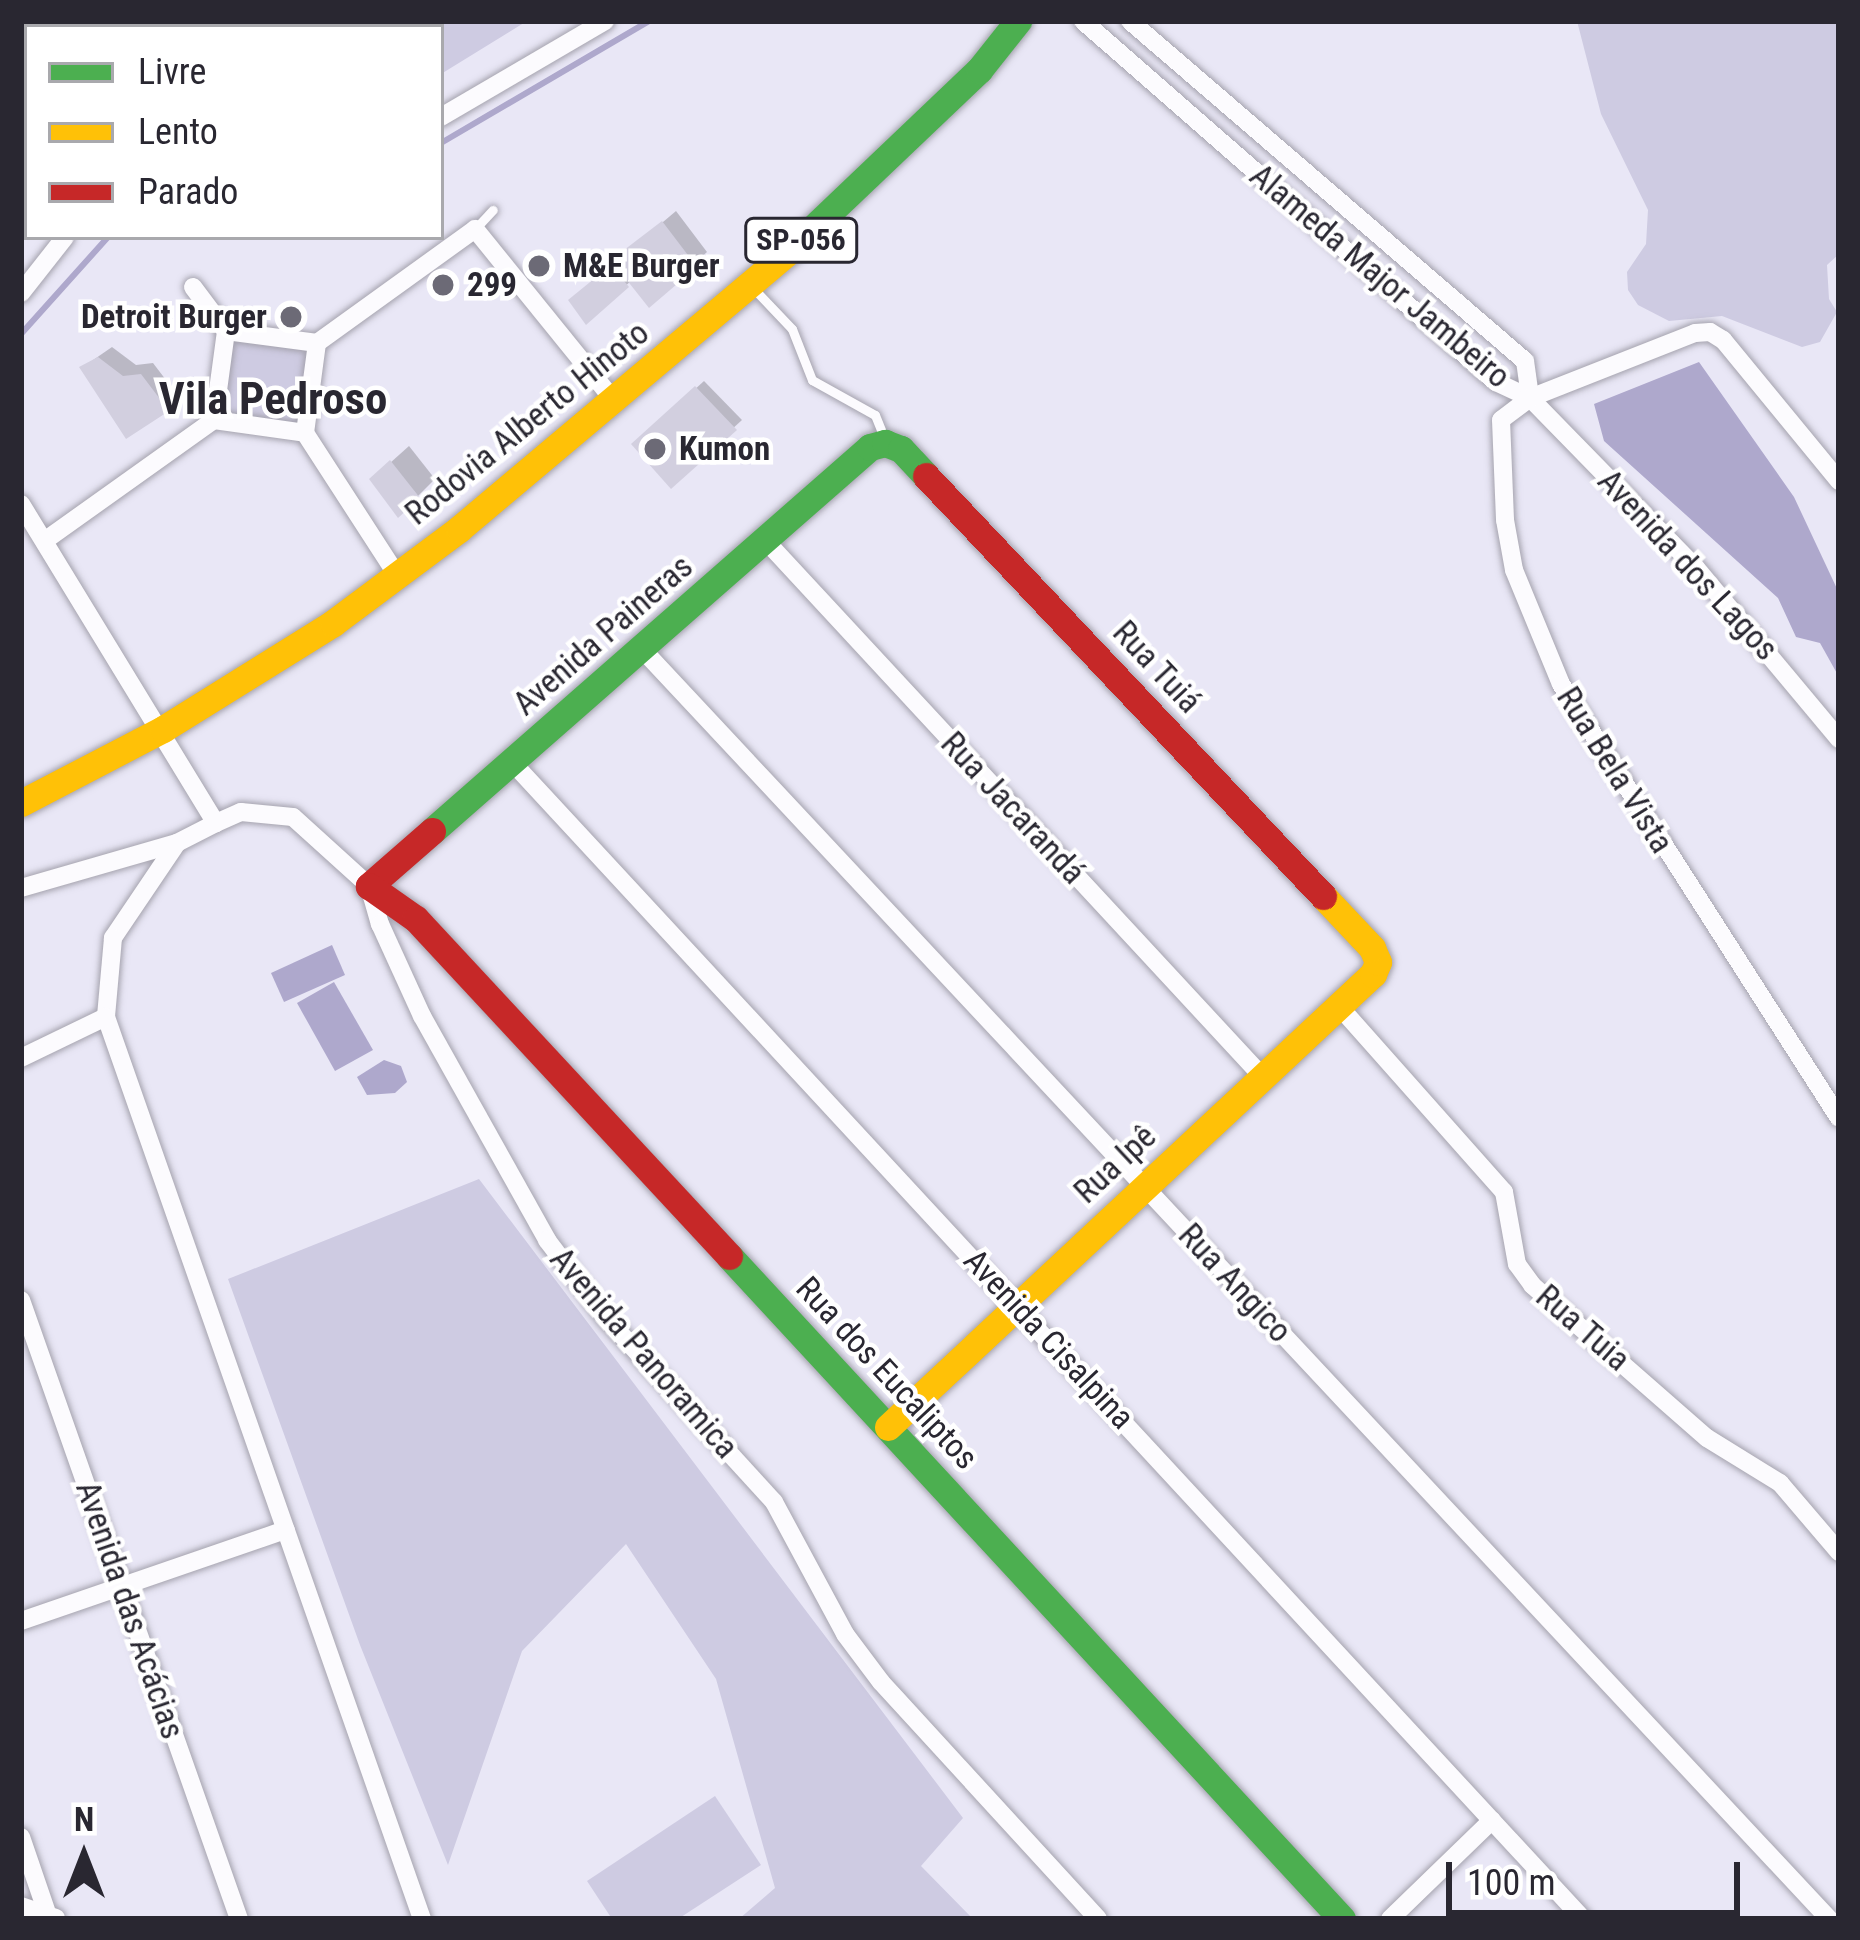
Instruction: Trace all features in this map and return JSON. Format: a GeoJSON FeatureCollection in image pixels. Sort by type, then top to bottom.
{"type":"FeatureCollection","features":[{"type":"Feature","properties":{"kind":"street"},"geometry":{"type":"LineString","coordinates":[[444,116],[605,21]]}},
{"type":"Feature","properties":{"kind":"street"},"geometry":{"type":"LineString","coordinates":[[979,70],[996,21]]}},
{"type":"Feature","properties":{"kind":"street","name":"Rodovia Alberto Hinoto"},"geometry":{"type":"LineString","coordinates":[[21,803],[164,729],[333,623],[397,575],[752,287],[979,70],[1018,21]]}},
{"type":"Feature","properties":{"kind":"street","name":"Alameda Major Jambeiro"},"geometry":{"type":"LineString","coordinates":[[1083,21],[1496,382],[1530,398]]}},
{"type":"Feature","properties":{"kind":"street","name":"Alameda Major Jambeiro"},"geometry":{"type":"LineString","coordinates":[[1130,21],[1525,361],[1530,398]]}},
{"type":"Feature","properties":{"kind":"street"},"geometry":{"type":"LineString","coordinates":[[1152,80],[1172,57]]}},
{"type":"Feature","properties":{"kind":"street"},"geometry":{"type":"LineString","coordinates":[[226,331],[317,344],[475,229],[611,397]]}},
{"type":"Feature","properties":{"kind":"street"},"geometry":{"type":"LineString","coordinates":[[21,293],[63,240]]}},
{"type":"Feature","properties":{"kind":"street"},"geometry":{"type":"LineString","coordinates":[[193,287],[226,331],[214,420]]}},
{"type":"Feature","properties":{"kind":"street"},"geometry":{"type":"LineString","coordinates":[[1530,398],[1695,333],[1710,332],[1723,340],[1839,481]]}},
{"type":"Feature","properties":{"kind":"street"},"geometry":{"type":"LineString","coordinates":[[317,344],[305,433],[397,575]]}},
{"type":"Feature","properties":{"kind":"street","name":"Avenida dos Lagos"},"geometry":{"type":"LineString","coordinates":[[1530,398],[1696,568],[1839,740]]}},
{"type":"Feature","properties":{"kind":"street","name":"Rua Bela Vista"},"geometry":{"type":"LineString","coordinates":[[1530,398],[1501,420],[1505,520],[1533,626],[1599,751],[1839,1118]]}},
{"type":"Feature","properties":{"kind":"street"},"geometry":{"type":"LineString","coordinates":[[47,539],[214,420],[305,433]]}},
{"type":"Feature","properties":{"kind":"street","name":"Avenida Paineras"},"geometry":{"type":"LineString","coordinates":[[369,886],[870,447],[885,442]]}},
{"type":"Feature","properties":{"kind":"street","name":"Rua Tuiá"},"geometry":{"type":"LineString","coordinates":[[885,442],[901,449],[1372,948]]}},
{"type":"Feature","properties":{"kind":"street"},"geometry":{"type":"LineString","coordinates":[[21,504],[164,729],[216,823]]}},
{"type":"Feature","properties":{"kind":"street","name":"Rua Jacarandá"},"geometry":{"type":"LineString","coordinates":[[765,540],[1262,1075]]}},
{"type":"Feature","properties":{"kind":"street","name":"Rua Angico"},"geometry":{"type":"LineString","coordinates":[[641,648],[1829,1919]]}},
{"type":"Feature","properties":{"kind":"street","name":"Avenida Cisalpina"},"geometry":{"type":"LineString","coordinates":[[512,762],[1583,1919]]}},
{"type":"Feature","properties":{"kind":"street","name":"Avenida Panoramica"},"geometry":{"type":"LineString","coordinates":[[21,888],[177,843],[242,812],[293,818],[369,886],[380,924],[422,1016],[548,1240],[606,1318],[774,1502],[845,1634],[881,1682],[1098,1919]]}},
{"type":"Feature","properties":{"kind":"street"},"geometry":{"type":"LineString","coordinates":[[177,843],[113,938],[106,1017],[422,1919]]}},
{"type":"Feature","properties":{"kind":"street","name":"Rua dos Eucaliptos"},"geometry":{"type":"LineString","coordinates":[[369,886],[432,935],[1342,1919]]}},
{"type":"Feature","properties":{"kind":"street","name":"Rua Ipê"},"geometry":{"type":"LineString","coordinates":[[888,1427],[1373,974],[1378,962],[1372,948]]}},
{"type":"Feature","properties":{"kind":"street","name":"Rua Tuia"},"geometry":{"type":"LineString","coordinates":[[1338,1005],[1504,1192],[1517,1264],[1532,1285],[1707,1438],[1780,1483],[1839,1552]]}},
{"type":"Feature","properties":{"kind":"street"},"geometry":{"type":"LineString","coordinates":[[21,1058],[106,1017]]}},
{"type":"Feature","properties":{"kind":"street","name":"Avenida das Acácias"},"geometry":{"type":"LineString","coordinates":[[21,1300],[238,1919]]}},
{"type":"Feature","properties":{"kind":"street"},"geometry":{"type":"LineString","coordinates":[[21,1621],[286,1530]]}},
{"type":"Feature","properties":{"kind":"street"},"geometry":{"type":"LineString","coordinates":[[1390,1919],[1492,1820]]}},
{"type":"Feature","properties":{"kind":"street"},"geometry":{"type":"LineString","coordinates":[[21,1837],[53,1917]]}},
{"type":"Feature","properties":{"kind":"street"},"geometry":{"type":"LineString","coordinates":[[21,1906],[53,1917]]}},
{"type":"Feature","properties":{"kind":"lane"},"geometry":{"type":"LineString","coordinates":[[475,229],[493,210]]}},
{"type":"Feature","properties":{"kind":"lane"},"geometry":{"type":"LineString","coordinates":[[752,287],[792,329],[812,380],[875,415],[885,442]]}},
{"type":"Feature","properties":{"kind":"shaded area"},"geometry":{"type":"Polygon","coordinates":[[[21,21],[527,21],[444,72],[444,24],[24,24],[21,235],[21,21]]]}},
{"type":"Feature","properties":{"kind":"shaded area"},"geometry":{"type":"Polygon","coordinates":[[[1577,21],[1839,21],[1839,254],[1827,265],[1829,299],[1837,312],[1820,342],[1802,347],[1722,316],[1669,321],[1638,305],[1628,290],[1627,272],[1646,244],[1648,210],[1601,114],[1577,21]]]}},
{"type":"Feature","properties":{"kind":"shaded area"},"geometry":{"type":"Polygon","coordinates":[[[232,338],[309,348],[299,426],[222,415],[232,338]]]}},
{"type":"Feature","properties":{"kind":"shaded area"},"geometry":{"type":"Polygon","coordinates":[[[1699,362],[1794,497],[1839,593],[1839,677],[1820,643],[1796,637],[1778,598],[1604,441],[1594,404],[1699,362]]]}},
{"type":"Feature","properties":{"kind":"shaded area"},"geometry":{"type":"Polygon","coordinates":[[[332,945],[345,975],[284,1002],[271,973],[332,945]]]}},
{"type":"Feature","properties":{"kind":"shaded area"},"geometry":{"type":"Polygon","coordinates":[[[334,982],[373,1050],[335,1071],[297,1003],[334,982]]]}},
{"type":"Feature","properties":{"kind":"shaded area"},"geometry":{"type":"Polygon","coordinates":[[[384,1060],[401,1066],[407,1082],[395,1093],[367,1095],[357,1077],[384,1060]]]}},
{"type":"Feature","properties":{"kind":"shaded area"},"geometry":{"type":"Polygon","coordinates":[[[479,1179],[963,1818],[921,1866],[973,1919],[739,1919],[775,1888],[716,1679],[626,1544],[522,1651],[448,1865],[360,1645],[228,1279],[479,1179]]]}},
{"type":"Feature","properties":{"kind":"shaded area"},"geometry":{"type":"Polygon","coordinates":[[[715,1796],[761,1865],[678,1919],[612,1919],[587,1881],[715,1796]]]}},
{"type":"Feature","properties":{"kind":"building"},"geometry":{"type":"Polygon","coordinates":[[[662,221],[697,267],[649,308],[611,260],[662,221]]]}},
{"type":"Feature","properties":{"kind":"building"},"geometry":{"type":"Polygon","coordinates":[[[611,265],[629,287],[586,325],[568,300],[611,265]]]}},
{"type":"Feature","properties":{"kind":"building"},"geometry":{"type":"Polygon","coordinates":[[[98,357],[123,376],[141,374],[169,411],[126,439],[79,367],[98,357]]]}},
{"type":"Feature","properties":{"kind":"building"},"geometry":{"type":"Polygon","coordinates":[[[695,386],[737,430],[671,489],[631,444],[695,386]]]}},
{"type":"Feature","properties":{"kind":"building"},"geometry":{"type":"Polygon","coordinates":[[[390,460],[420,498],[398,518],[369,479],[390,460]]]}},
{"type":"Feature","properties":{"kind":"waterway"},"geometry":{"type":"LineString","coordinates":[[444,141],[649,21]]}},
{"type":"Feature","properties":{"kind":"waterway"},"geometry":{"type":"LineString","coordinates":[[21,334],[105,240]]}},
{"type":"Feature","properties":{"kind":"traffic: fast"},"geometry":{"type":"LineString","coordinates":[[791,249],[979,70],[1018,21]]}},
{"type":"Feature","properties":{"kind":"traffic: fast"},"geometry":{"type":"LineString","coordinates":[[432,831],[870,447],[885,443],[901,449],[926,476]]}},
{"type":"Feature","properties":{"kind":"traffic: fast"},"geometry":{"type":"LineString","coordinates":[[729,1256],[1342,1919]]}},
{"type":"Feature","properties":{"kind":"traffic: slow"},"geometry":{"type":"LineString","coordinates":[[21,803],[163,729],[333,623],[459,529],[791,249]]}},
{"type":"Feature","properties":{"kind":"traffic: slow"},"geometry":{"type":"LineString","coordinates":[[888,1427],[1373,974],[1378,962],[1372,948],[1323,896]]}},
{"type":"Feature","properties":{"kind":"traffic: jam"},"geometry":{"type":"LineString","coordinates":[[926,476],[1323,896]]}},
{"type":"Feature","properties":{"kind":"traffic: jam"},"geometry":{"type":"LineString","coordinates":[[432,831],[369,886],[416,919],[729,1256]]}},
{"type":"Feature","properties":{"kind":"place","name":"M&E Burger"},"geometry":{"type":"Point","coordinates":[539,266]}},
{"type":"Feature","properties":{"kind":"place","name":"299"},"geometry":{"type":"Point","coordinates":[443,285]}},
{"type":"Feature","properties":{"kind":"place","name":"Detroit Burger"},"geometry":{"type":"Point","coordinates":[291,317]}},
{"type":"Feature","properties":{"kind":"place","name":"Kumon"},"geometry":{"type":"Point","coordinates":[655,449]}},
{"type":"Feature","properties":{"kind":"district","name":"Vila Pedroso"},"geometry":{"type":"Point","coordinates":[273,399]}}]}
